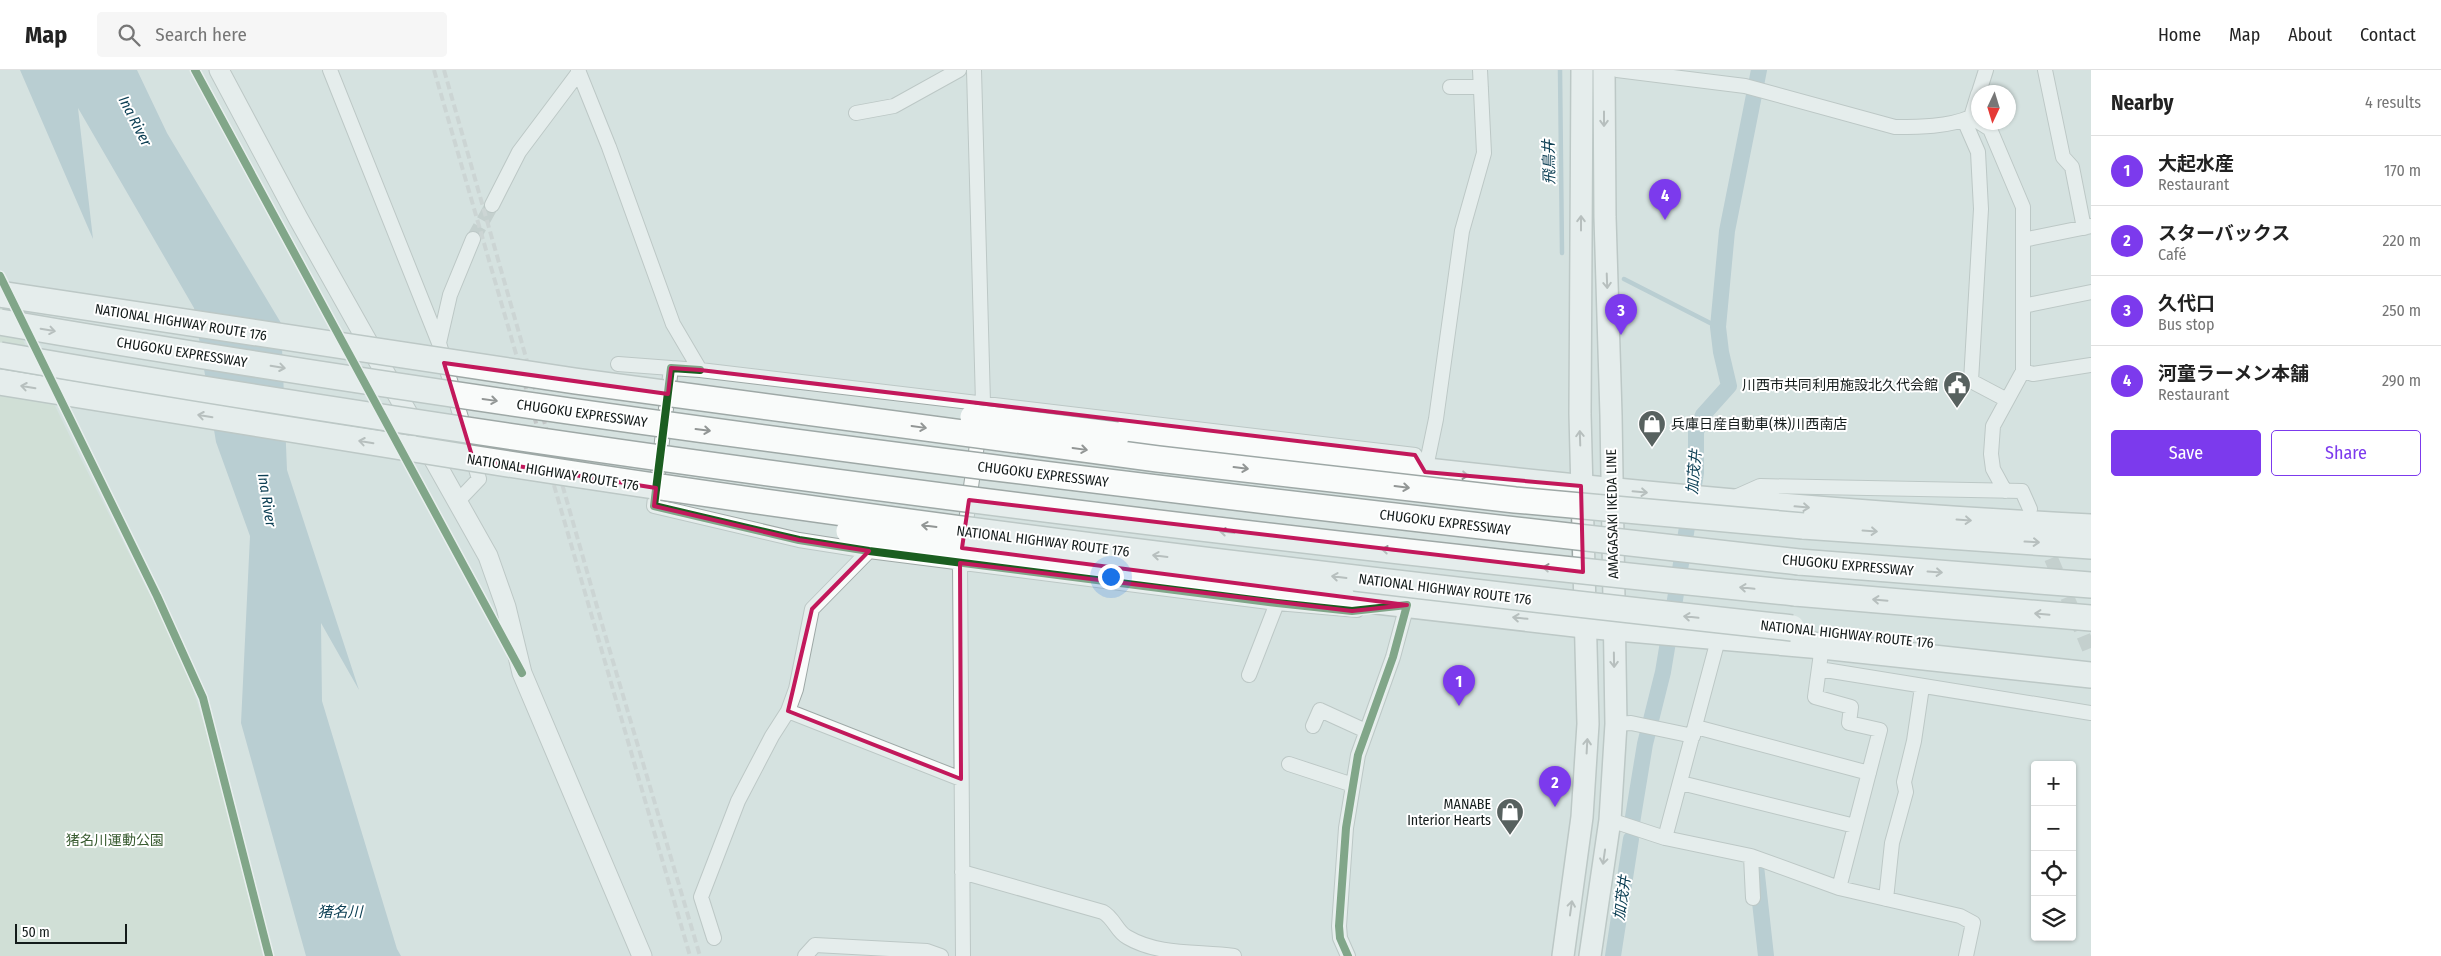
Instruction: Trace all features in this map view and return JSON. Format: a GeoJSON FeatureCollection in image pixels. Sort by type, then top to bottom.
{"type":"FeatureCollection","features":[{"type":"Feature","properties":{"kind":"highway","name":"NATIONAL HIGHWAY ROUTE 176"},"geometry":{"type":"LineString","coordinates":[[0,294],[575,381],[1158,459],[1515,500],[1804,526],[2091,546]]}},
{"type":"Feature","properties":{"kind":"highway","name":"CHUGOKU EXPRESSWAY"},"geometry":{"type":"LineString","coordinates":[[0,322],[379,383],[669,426],[1124,484],[1799,562],[2091,585]]}},
{"type":"Feature","properties":{"kind":"highway"},"geometry":{"type":"LineString","coordinates":[[0,355],[417,422],[1022,508],[1531,566],[1795,593],[2091,618]]}},
{"type":"Feature","properties":{"kind":"highway"},"geometry":{"type":"LineString","coordinates":[[575,381],[780,394],[1425,472],[1908,516],[2091,527]]}},
{"type":"Feature","properties":{"kind":"highway","name":"NATIONAL HIGHWAY ROUTE 176"},"geometry":{"type":"LineString","coordinates":[[0,382],[616,482],[894,522],[1159,556],[1792,628],[2091,659]]}},
{"type":"Feature","properties":{"kind":"highway"},"geometry":{"type":"LineString","coordinates":[[616,482],[887,538],[1407,605],[1584,625],[1719,636],[1821,657],[2091,675]]}},
{"type":"Feature","properties":{"kind":"main road"},"geometry":{"type":"LineString","coordinates":[[1563,956],[1582,816],[1588,724],[1580,414],[1582,70]]}},
{"type":"Feature","properties":{"kind":"main road","name":"AMAGASAKI IKEDA LINE"},"geometry":{"type":"LineString","coordinates":[[1590,956],[1610,820],[1616,724],[1605,217],[1604,70]]}},
{"type":"Feature","properties":{"kind":"street"},"geometry":{"type":"LineString","coordinates":[[219,70],[303,226],[488,556],[498,580],[522,673],[642,956]]}},
{"type":"Feature","properties":{"kind":"street"},"geometry":{"type":"LineString","coordinates":[[330,70],[439,343],[479,479],[458,501]]}},
{"type":"Feature","properties":{"kind":"street"},"geometry":{"type":"LineString","coordinates":[[856,113],[894,106],[958,70]]}},
{"type":"Feature","properties":{"kind":"street"},"geometry":{"type":"LineString","coordinates":[[963,956],[960,563],[983,403],[974,70]]}},
{"type":"Feature","properties":{"kind":"street"},"geometry":{"type":"LineString","coordinates":[[1425,472],[1438,409],[1462,231],[1484,152],[1480,70]]}},
{"type":"Feature","properties":{"kind":"street"},"geometry":{"type":"LineString","coordinates":[[1617,70],[1746,86],[1895,126],[1918,127],[1971,121]]}},
{"type":"Feature","properties":{"kind":"street"},"geometry":{"type":"LineString","coordinates":[[1981,85],[1986,70]]}},
{"type":"Feature","properties":{"kind":"street"},"geometry":{"type":"LineString","coordinates":[[2023,240],[2087,227],[2072,167],[2063,157],[2045,70]]}},
{"type":"Feature","properties":{"kind":"street"},"geometry":{"type":"LineString","coordinates":[[578,71],[609,147],[673,324],[700,370]]}},
{"type":"Feature","properties":{"kind":"street"},"geometry":{"type":"LineString","coordinates":[[492,205],[520,152],[578,71]]}},
{"type":"Feature","properties":{"kind":"street"},"geometry":{"type":"LineString","coordinates":[[1450,87],[1481,87]]}},
{"type":"Feature","properties":{"kind":"street"},"geometry":{"type":"LineString","coordinates":[[1974,130],[1978,152],[1981,209],[1971,382],[2007,400]]}},
{"type":"Feature","properties":{"kind":"street"},"geometry":{"type":"LineString","coordinates":[[1990,130],[2023,207],[2023,371],[1993,426],[1991,454],[1993,469],[2005,491]]}},
{"type":"Feature","properties":{"kind":"street"},"geometry":{"type":"LineString","coordinates":[[439,343],[450,295],[473,239]]}},
{"type":"Feature","properties":{"kind":"street"},"geometry":{"type":"LineString","coordinates":[[2023,306],[2070,292],[2091,292]]}},
{"type":"Feature","properties":{"kind":"street"},"geometry":{"type":"LineString","coordinates":[[618,364],[700,370],[1415,455],[1425,472]]}},
{"type":"Feature","properties":{"kind":"street"},"geometry":{"type":"LineString","coordinates":[[2023,371],[2033,374],[2091,365]]}},
{"type":"Feature","properties":{"kind":"street"},"geometry":{"type":"LineString","coordinates":[[671,368],[654,506],[798,540],[960,563],[1277,603],[1352,610],[1407,605],[1388,674],[1366,731],[1353,786],[1344,850],[1339,926],[1340,938],[1348,956]]}},
{"type":"Feature","properties":{"kind":"street"},"geometry":{"type":"LineString","coordinates":[[1727,500],[1760,486],[2022,491],[2030,509]]}},
{"type":"Feature","properties":{"kind":"street"},"geometry":{"type":"LineString","coordinates":[[714,938],[701,896],[738,801],[772,736],[788,712],[796,689],[812,609],[869,551]]}},
{"type":"Feature","properties":{"kind":"street"},"geometry":{"type":"LineString","coordinates":[[1249,675],[1277,603]]}},
{"type":"Feature","properties":{"kind":"street"},"geometry":{"type":"LineString","coordinates":[[1665,838],[1719,636]]}},
{"type":"Feature","properties":{"kind":"street"},"geometry":{"type":"LineString","coordinates":[[1839,888],[1880,730],[1849,723],[1851,707],[1815,697],[1821,657],[1922,687],[2091,713]]}},
{"type":"Feature","properties":{"kind":"street"},"geometry":{"type":"LineString","coordinates":[[1886,899],[1892,843],[1906,792],[1904,782],[1914,741],[1922,687]]}},
{"type":"Feature","properties":{"kind":"street"},"geometry":{"type":"LineString","coordinates":[[1314,726],[1320,710],[1366,731]]}},
{"type":"Feature","properties":{"kind":"street"},"geometry":{"type":"LineString","coordinates":[[788,712],[961,779]]}},
{"type":"Feature","properties":{"kind":"street"},"geometry":{"type":"LineString","coordinates":[[1616,724],[1631,723],[1694,731],[1869,772]]}},
{"type":"Feature","properties":{"kind":"street"},"geometry":{"type":"LineString","coordinates":[[1289,764],[1353,786]]}},
{"type":"Feature","properties":{"kind":"street"},"geometry":{"type":"LineString","coordinates":[[1681,783],[1855,826]]}},
{"type":"Feature","properties":{"kind":"street"},"geometry":{"type":"LineString","coordinates":[[1610,820],[1665,838],[1750,856],[1839,888],[1960,916],[1972,923],[1966,956]]}},
{"type":"Feature","properties":{"kind":"street"},"geometry":{"type":"LineString","coordinates":[[1750,856],[1753,898]]}},
{"type":"Feature","properties":{"kind":"street"},"geometry":{"type":"LineString","coordinates":[[962,872],[1104,912],[1110,916],[1122,934],[1135,941],[1196,954],[1234,956]]}},
{"type":"Feature","properties":{"kind":"street"},"geometry":{"type":"LineString","coordinates":[[805,956],[815,946],[927,951],[941,956]]}},
{"type":"Feature","properties":{"kind":"highlighted area"},"geometry":{"type":"Polygon","coordinates":[[[444,363],[668,394],[671,368],[700,370],[1415,455],[1425,472],[1581,486],[1583,572],[969,500],[962,548],[1407,605],[1352,611],[960,563],[961,779],[788,711],[812,609],[869,551],[799,540],[654,506],[656,488],[473,459],[444,363]]]}},
{"type":"Feature","properties":{"kind":"green space","name":"猪名川運動公園"},"geometry":{"type":"Polygon","coordinates":[[[0,293],[80,457],[184,662],[208,736],[263,956],[0,956],[0,293]]]}},
{"type":"Feature","properties":{"kind":"water","name":"猪名川"},"geometry":{"type":"Polygon","coordinates":[[[20,70],[137,70],[167,133],[281,323],[287,470],[359,690],[321,623],[322,701],[397,949],[401,956],[306,956],[241,723],[250,536],[216,442],[194,308],[78,108],[93,239],[20,70]]]}},
{"type":"Feature","properties":{"kind":"waterway","name":"飛鳥井"},"geometry":{"type":"LineString","coordinates":[[1560,70],[1562,253]]}},
{"type":"Feature","properties":{"kind":"waterway","name":"加茂井"},"geometry":{"type":"LineString","coordinates":[[1632,823],[1645,744],[1663,672],[1696,473],[1696,432],[1703,415],[1729,386],[1721,352],[1718,327],[1727,231],[1759,70]]}},
{"type":"Feature","properties":{"kind":"waterway","name":"飛鳥井"},"geometry":{"type":"LineString","coordinates":[[1624,279],[1718,327]]}},
{"type":"Feature","properties":{"kind":"waterway","name":"加茂井"},"geometry":{"type":"LineString","coordinates":[[1613,956],[1631,839]]}},
{"type":"Feature","properties":{"kind":"waterway","name":"加茂井"},"geometry":{"type":"LineString","coordinates":[[1756,866],[1766,956]]}},
{"type":"Feature","properties":{"kind":"tunnel"},"geometry":{"type":"LineString","coordinates":[[473,239],[492,205]]}},
{"type":"Feature","properties":{"kind":"tunnel"},"geometry":{"type":"LineString","coordinates":[[2043,539],[2091,654]]}},
{"type":"Feature","properties":{"kind":"railway"},"geometry":{"type":"LineString","coordinates":[[434,70],[690,956]]}},
{"type":"Feature","properties":{"kind":"railway"},"geometry":{"type":"LineString","coordinates":[[444,70],[604,631],[700,956]]}},
{"type":"Feature","properties":{"kind":"cycle path"},"geometry":{"type":"LineString","coordinates":[[195,70],[522,673]]}},
{"type":"Feature","properties":{"kind":"cycle path"},"geometry":{"type":"LineString","coordinates":[[0,276],[157,596],[203,698],[269,956]]}},
{"type":"Feature","properties":{"kind":"cycle path"},"geometry":{"type":"LineString","coordinates":[[700,370],[671,368],[654,506],[799,540],[869,551],[1352,611],[1407,605],[1393,657],[1358,755],[1346,828],[1339,926],[1340,938],[1348,956]]}},
{"type":"Feature","properties":{"kind":"place","name":"河童ラーメン本舗"},"geometry":{"type":"Point","coordinates":[1665,220]}},
{"type":"Feature","properties":{"kind":"place","name":"久代口"},"geometry":{"type":"Point","coordinates":[1621,335]}},
{"type":"Feature","properties":{"kind":"place","name":"川西市共同利用施設北久代会館"},"geometry":{"type":"Point","coordinates":[1957,409]}},
{"type":"Feature","properties":{"kind":"place","name":"兵庫日産自動車(株)川西南店"},"geometry":{"type":"Point","coordinates":[1652,448]}},
{"type":"Feature","properties":{"kind":"place","name":"大起水産"},"geometry":{"type":"Point","coordinates":[1459,706]}},
{"type":"Feature","properties":{"kind":"place","name":"スターバックス"},"geometry":{"type":"Point","coordinates":[1555,807]}},
{"type":"Feature","properties":{"kind":"place","name":"MANABE Interior Hearts"},"geometry":{"type":"Point","coordinates":[1510,836]}},
{"type":"Feature","properties":{"kind":"water label","name":"Ina River"},"geometry":{"type":"Point","coordinates":[135,121]}},
{"type":"Feature","properties":{"kind":"water label","name":"Ina River"},"geometry":{"type":"Point","coordinates":[267,500]}}]}
